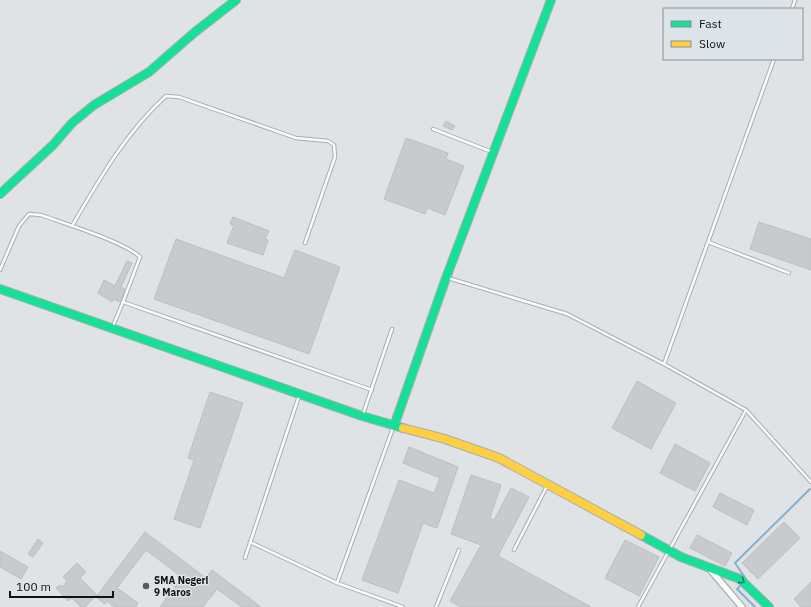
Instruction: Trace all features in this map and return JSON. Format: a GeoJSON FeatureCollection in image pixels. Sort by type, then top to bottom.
{"type":"FeatureCollection","features":[{"type":"Feature","properties":{"kind":"street"},"geometry":{"type":"LineString","coordinates":[[0,194],[53,145],[72,123],[94,105],[149,72],[195,32],[236,0]]}},
{"type":"Feature","properties":{"kind":"street"},"geometry":{"type":"LineString","coordinates":[[394,426],[446,278],[551,0]]}},
{"type":"Feature","properties":{"kind":"street"},"geometry":{"type":"LineString","coordinates":[[0,289],[362,416],[445,439],[499,458],[548,483],[681,557],[740,579],[769,607]]}},
{"type":"Feature","properties":{"kind":"street"},"geometry":{"type":"LineString","coordinates":[[707,566],[742,607]]}},
{"type":"Feature","properties":{"kind":"lane"},"geometry":{"type":"LineString","coordinates":[[664,364],[774,60]]}},
{"type":"Feature","properties":{"kind":"lane"},"geometry":{"type":"LineString","coordinates":[[72,226],[110,161],[150,112],[166,96],[179,96],[296,138],[328,140],[334,145],[335,157],[305,243]]}},
{"type":"Feature","properties":{"kind":"lane"},"geometry":{"type":"LineString","coordinates":[[434,129],[494,153]]}},
{"type":"Feature","properties":{"kind":"lane"},"geometry":{"type":"LineString","coordinates":[[0,270],[19,226],[29,214],[41,215],[72,226],[135,252],[140,257],[112,328]]}},
{"type":"Feature","properties":{"kind":"lane"},"geometry":{"type":"LineString","coordinates":[[708,242],[789,272]]}},
{"type":"Feature","properties":{"kind":"lane"},"geometry":{"type":"LineString","coordinates":[[446,278],[567,314],[664,364],[746,410],[811,482]]}},
{"type":"Feature","properties":{"kind":"lane"},"geometry":{"type":"LineString","coordinates":[[123,302],[372,390]]}},
{"type":"Feature","properties":{"kind":"lane"},"geometry":{"type":"LineString","coordinates":[[362,416],[392,329]]}},
{"type":"Feature","properties":{"kind":"lane"},"geometry":{"type":"LineString","coordinates":[[245,558],[300,393]]}},
{"type":"Feature","properties":{"kind":"lane"},"geometry":{"type":"LineString","coordinates":[[638,607],[746,410]]}},
{"type":"Feature","properties":{"kind":"lane"},"geometry":{"type":"LineString","coordinates":[[337,583],[394,426]]}},
{"type":"Feature","properties":{"kind":"lane"},"geometry":{"type":"LineString","coordinates":[[514,550],[548,483]]}},
{"type":"Feature","properties":{"kind":"lane"},"geometry":{"type":"LineString","coordinates":[[250,542],[337,583],[403,607]]}},
{"type":"Feature","properties":{"kind":"lane"},"geometry":{"type":"LineString","coordinates":[[436,607],[459,550]]}},
{"type":"Feature","properties":{"kind":"building"},"geometry":{"type":"Polygon","coordinates":[[[446,121],[455,126],[452,130],[443,126],[446,121]]]}},
{"type":"Feature","properties":{"kind":"building"},"geometry":{"type":"Polygon","coordinates":[[[406,138],[448,153],[446,159],[464,166],[445,215],[427,208],[425,214],[384,199],[406,138]]]}},
{"type":"Feature","properties":{"kind":"building"},"geometry":{"type":"Polygon","coordinates":[[[233,217],[269,231],[265,239],[268,240],[263,255],[227,243],[234,225],[230,224],[233,217]]]}},
{"type":"Feature","properties":{"kind":"building"},"geometry":{"type":"Polygon","coordinates":[[[759,222],[811,239],[811,270],[750,249],[759,222]]]}},
{"type":"Feature","properties":{"kind":"building"},"geometry":{"type":"Polygon","coordinates":[[[176,239],[284,278],[295,250],[340,267],[309,354],[154,299],[176,239]]]}},
{"type":"Feature","properties":{"kind":"building"},"geometry":{"type":"Polygon","coordinates":[[[127,261],[132,263],[121,287],[125,289],[120,302],[113,299],[112,302],[98,293],[104,280],[115,286],[127,261]]]}},
{"type":"Feature","properties":{"kind":"building"},"geometry":{"type":"Polygon","coordinates":[[[637,381],[676,403],[651,449],[612,428],[637,381]]]}},
{"type":"Feature","properties":{"kind":"building"},"geometry":{"type":"Polygon","coordinates":[[[210,392],[243,403],[200,528],[174,519],[194,460],[188,458],[210,392]]]}},
{"type":"Feature","properties":{"kind":"building"},"geometry":{"type":"Polygon","coordinates":[[[675,444],[710,463],[695,491],[660,473],[675,444]]]}},
{"type":"Feature","properties":{"kind":"building"},"geometry":{"type":"Polygon","coordinates":[[[409,447],[458,467],[437,528],[423,523],[398,593],[362,580],[399,480],[434,493],[440,478],[403,463],[409,447]]]}},
{"type":"Feature","properties":{"kind":"building"},"geometry":{"type":"Polygon","coordinates":[[[471,475],[501,485],[490,518],[494,520],[511,488],[529,497],[498,556],[591,607],[461,607],[450,601],[481,545],[451,534],[471,475]]]}},
{"type":"Feature","properties":{"kind":"building"},"geometry":{"type":"Polygon","coordinates":[[[720,493],[754,510],[747,525],[713,507],[720,493]]]}},
{"type":"Feature","properties":{"kind":"building"},"geometry":{"type":"Polygon","coordinates":[[[784,522],[800,538],[758,579],[742,563],[784,522]]]}},
{"type":"Feature","properties":{"kind":"building"},"geometry":{"type":"Polygon","coordinates":[[[145,532],[206,578],[212,570],[261,607],[242,607],[217,589],[203,607],[160,607],[182,577],[146,550],[117,588],[138,603],[136,607],[114,607],[107,601],[105,604],[96,597],[145,532]]]}},
{"type":"Feature","properties":{"kind":"building"},"geometry":{"type":"Polygon","coordinates":[[[697,535],[732,553],[725,566],[690,548],[697,535]]]}},
{"type":"Feature","properties":{"kind":"building"},"geometry":{"type":"Polygon","coordinates":[[[38,539],[43,543],[33,557],[28,554],[38,539]]]}},
{"type":"Feature","properties":{"kind":"building"},"geometry":{"type":"Polygon","coordinates":[[[625,540],[659,557],[639,596],[605,578],[625,540]]]}},
{"type":"Feature","properties":{"kind":"building"},"geometry":{"type":"Polygon","coordinates":[[[0,551],[28,567],[21,579],[0,567],[0,551]]]}},
{"type":"Feature","properties":{"kind":"building"},"geometry":{"type":"Polygon","coordinates":[[[77,563],[86,572],[80,578],[97,595],[85,607],[81,607],[72,598],[68,601],[56,588],[60,585],[63,587],[67,580],[63,577],[77,563]]]}},
{"type":"Feature","properties":{"kind":"building"},"geometry":{"type":"Polygon","coordinates":[[[811,582],[811,607],[801,607],[794,599],[811,582]]]}},
{"type":"Feature","properties":{"kind":"waterway"},"geometry":{"type":"LineString","coordinates":[[746,579],[735,563],[810,489]]}},
{"type":"Feature","properties":{"kind":"waterway"},"geometry":{"type":"LineString","coordinates":[[741,585],[737,589],[755,607]]}},
{"type":"Feature","properties":{"kind":"traffic: fast"},"geometry":{"type":"LineString","coordinates":[[0,194],[53,145],[72,123],[94,105],[149,72],[195,32],[236,0]]}},
{"type":"Feature","properties":{"kind":"traffic: fast"},"geometry":{"type":"LineString","coordinates":[[394,426],[446,278],[551,0]]}},
{"type":"Feature","properties":{"kind":"traffic: fast"},"geometry":{"type":"LineString","coordinates":[[0,289],[362,416],[403,428]]}},
{"type":"Feature","properties":{"kind":"traffic: fast"},"geometry":{"type":"LineString","coordinates":[[641,535],[681,557],[740,579],[769,607]]}},
{"type":"Feature","properties":{"kind":"traffic: slow"},"geometry":{"type":"LineString","coordinates":[[403,428],[445,439],[499,458],[641,535]]}},
{"type":"Feature","properties":{"kind":"place","name":"SMA Negeri 9 Maros"},"geometry":{"type":"Point","coordinates":[146,586]}}]}
